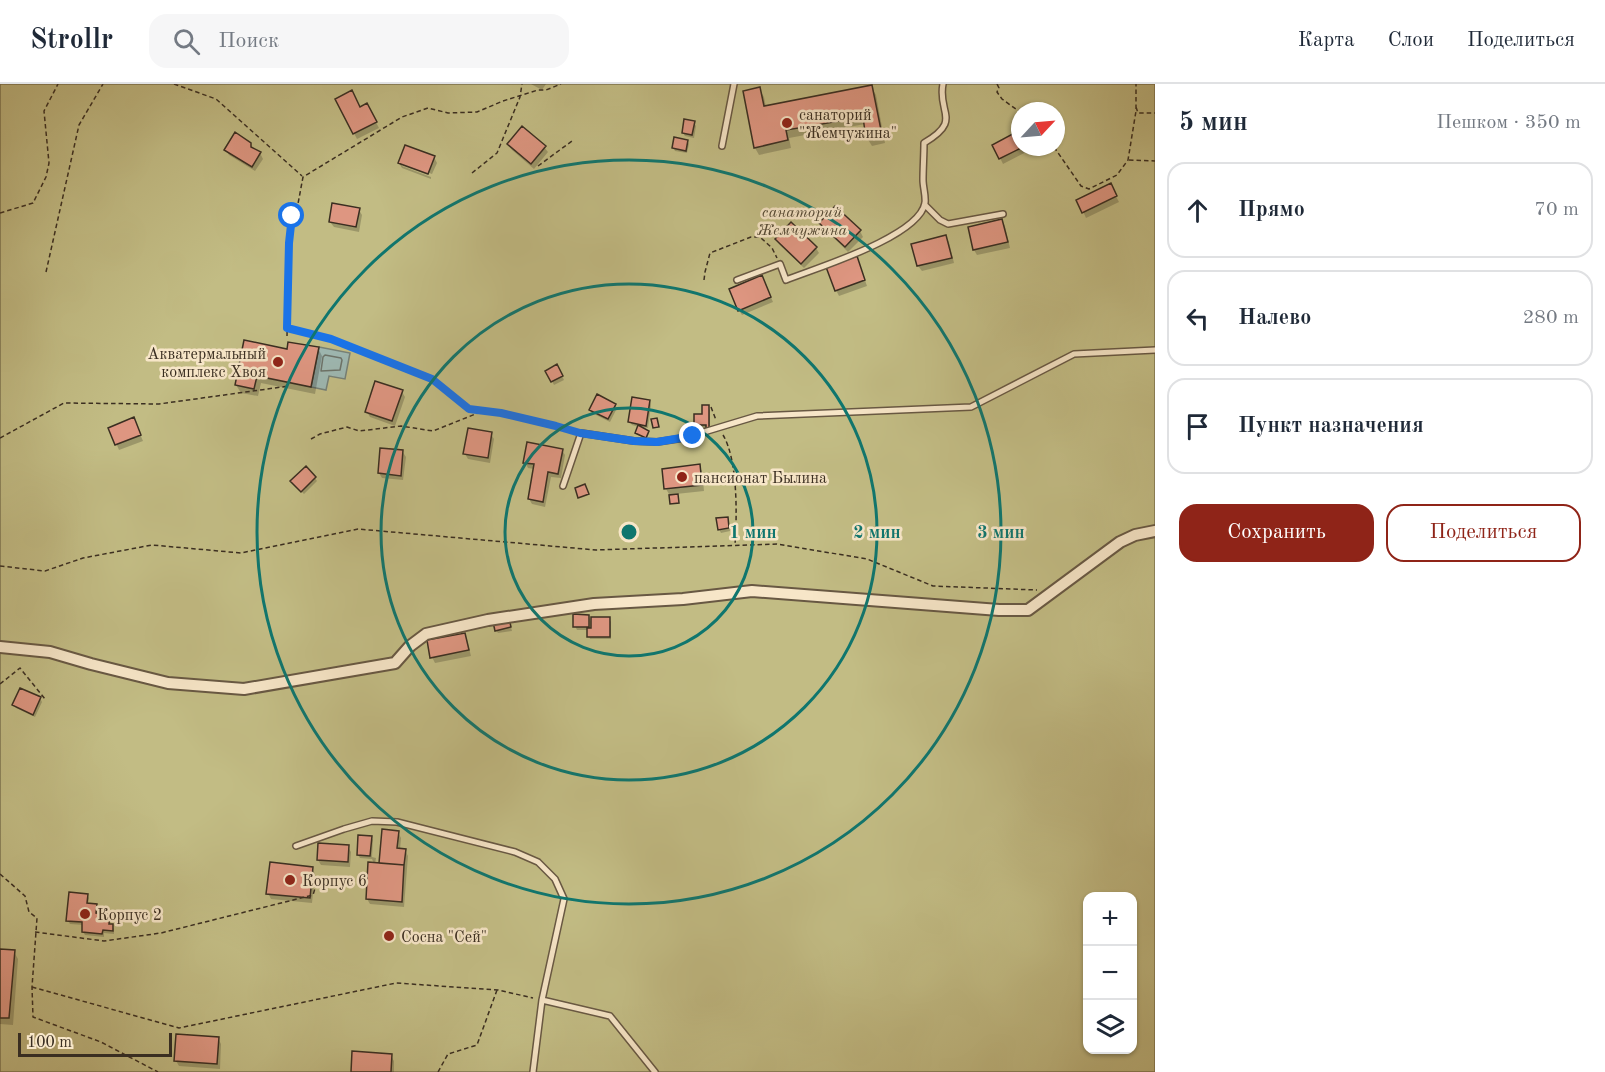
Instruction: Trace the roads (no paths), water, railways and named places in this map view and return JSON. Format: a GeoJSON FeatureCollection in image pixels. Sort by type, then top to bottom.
{"type":"FeatureCollection","features":[{"type":"Feature","properties":{"kind":"street"},"geometry":{"type":"LineString","coordinates":[[0,647],[50,652],[168,683],[244,689],[395,663],[410,646],[426,634],[488,620],[594,604],[683,599],[752,591],[999,610],[1028,610],[1120,542],[1135,535],[1155,531]]}},
{"type":"Feature","properties":{"kind":"lane"},"geometry":{"type":"LineString","coordinates":[[722,146],[734,84]]}},
{"type":"Feature","properties":{"kind":"lane"},"geometry":{"type":"LineString","coordinates":[[736,280],[780,264],[786,280],[896,235],[913,222],[925,205],[924,143],[939,134],[947,119],[942,90],[944,84]]}},
{"type":"Feature","properties":{"kind":"lane"},"geometry":{"type":"LineString","coordinates":[[925,205],[940,220],[948,224],[1003,214]]}},
{"type":"Feature","properties":{"kind":"lane"},"geometry":{"type":"LineString","coordinates":[[563,486],[580,433],[657,442],[684,438],[757,416],[971,407],[1074,354],[1155,350]]}},
{"type":"Feature","properties":{"kind":"lane"},"geometry":{"type":"LineString","coordinates":[[296,846],[372,821],[398,822],[504,849],[538,861],[555,879],[564,899],[542,1000],[533,1072]]}},
{"type":"Feature","properties":{"kind":"lane"},"geometry":{"type":"LineString","coordinates":[[542,1000],[610,1016],[655,1072]]}},
{"type":"Feature","properties":{"kind":"water"},"geometry":{"type":"Polygon","coordinates":[[[319,347],[350,353],[345,379],[329,376],[326,390],[311,387],[319,347]]]}},
{"type":"Feature","properties":{"kind":"place","name":"санаторий \"Жемчужина\""},"geometry":{"type":"Point","coordinates":[787,123]}},
{"type":"Feature","properties":{"kind":"place","name":"Акватермальный комплекс Хвоя"},"geometry":{"type":"Point","coordinates":[278,362]}},
{"type":"Feature","properties":{"kind":"place","name":"пансионат Былина"},"geometry":{"type":"Point","coordinates":[682,477]}},
{"type":"Feature","properties":{"kind":"place","name":"Корпус 6"},"geometry":{"type":"Point","coordinates":[290,880]}},
{"type":"Feature","properties":{"kind":"place","name":"Корпус 2"},"geometry":{"type":"Point","coordinates":[85,914]}},
{"type":"Feature","properties":{"kind":"place","name":"Сосна \"Сей\""},"geometry":{"type":"Point","coordinates":[389,936]}},
{"type":"Feature","properties":{"kind":"park label","name":"санаторий Жемчужина"},"geometry":{"type":"Point","coordinates":[802,220]}}]}
